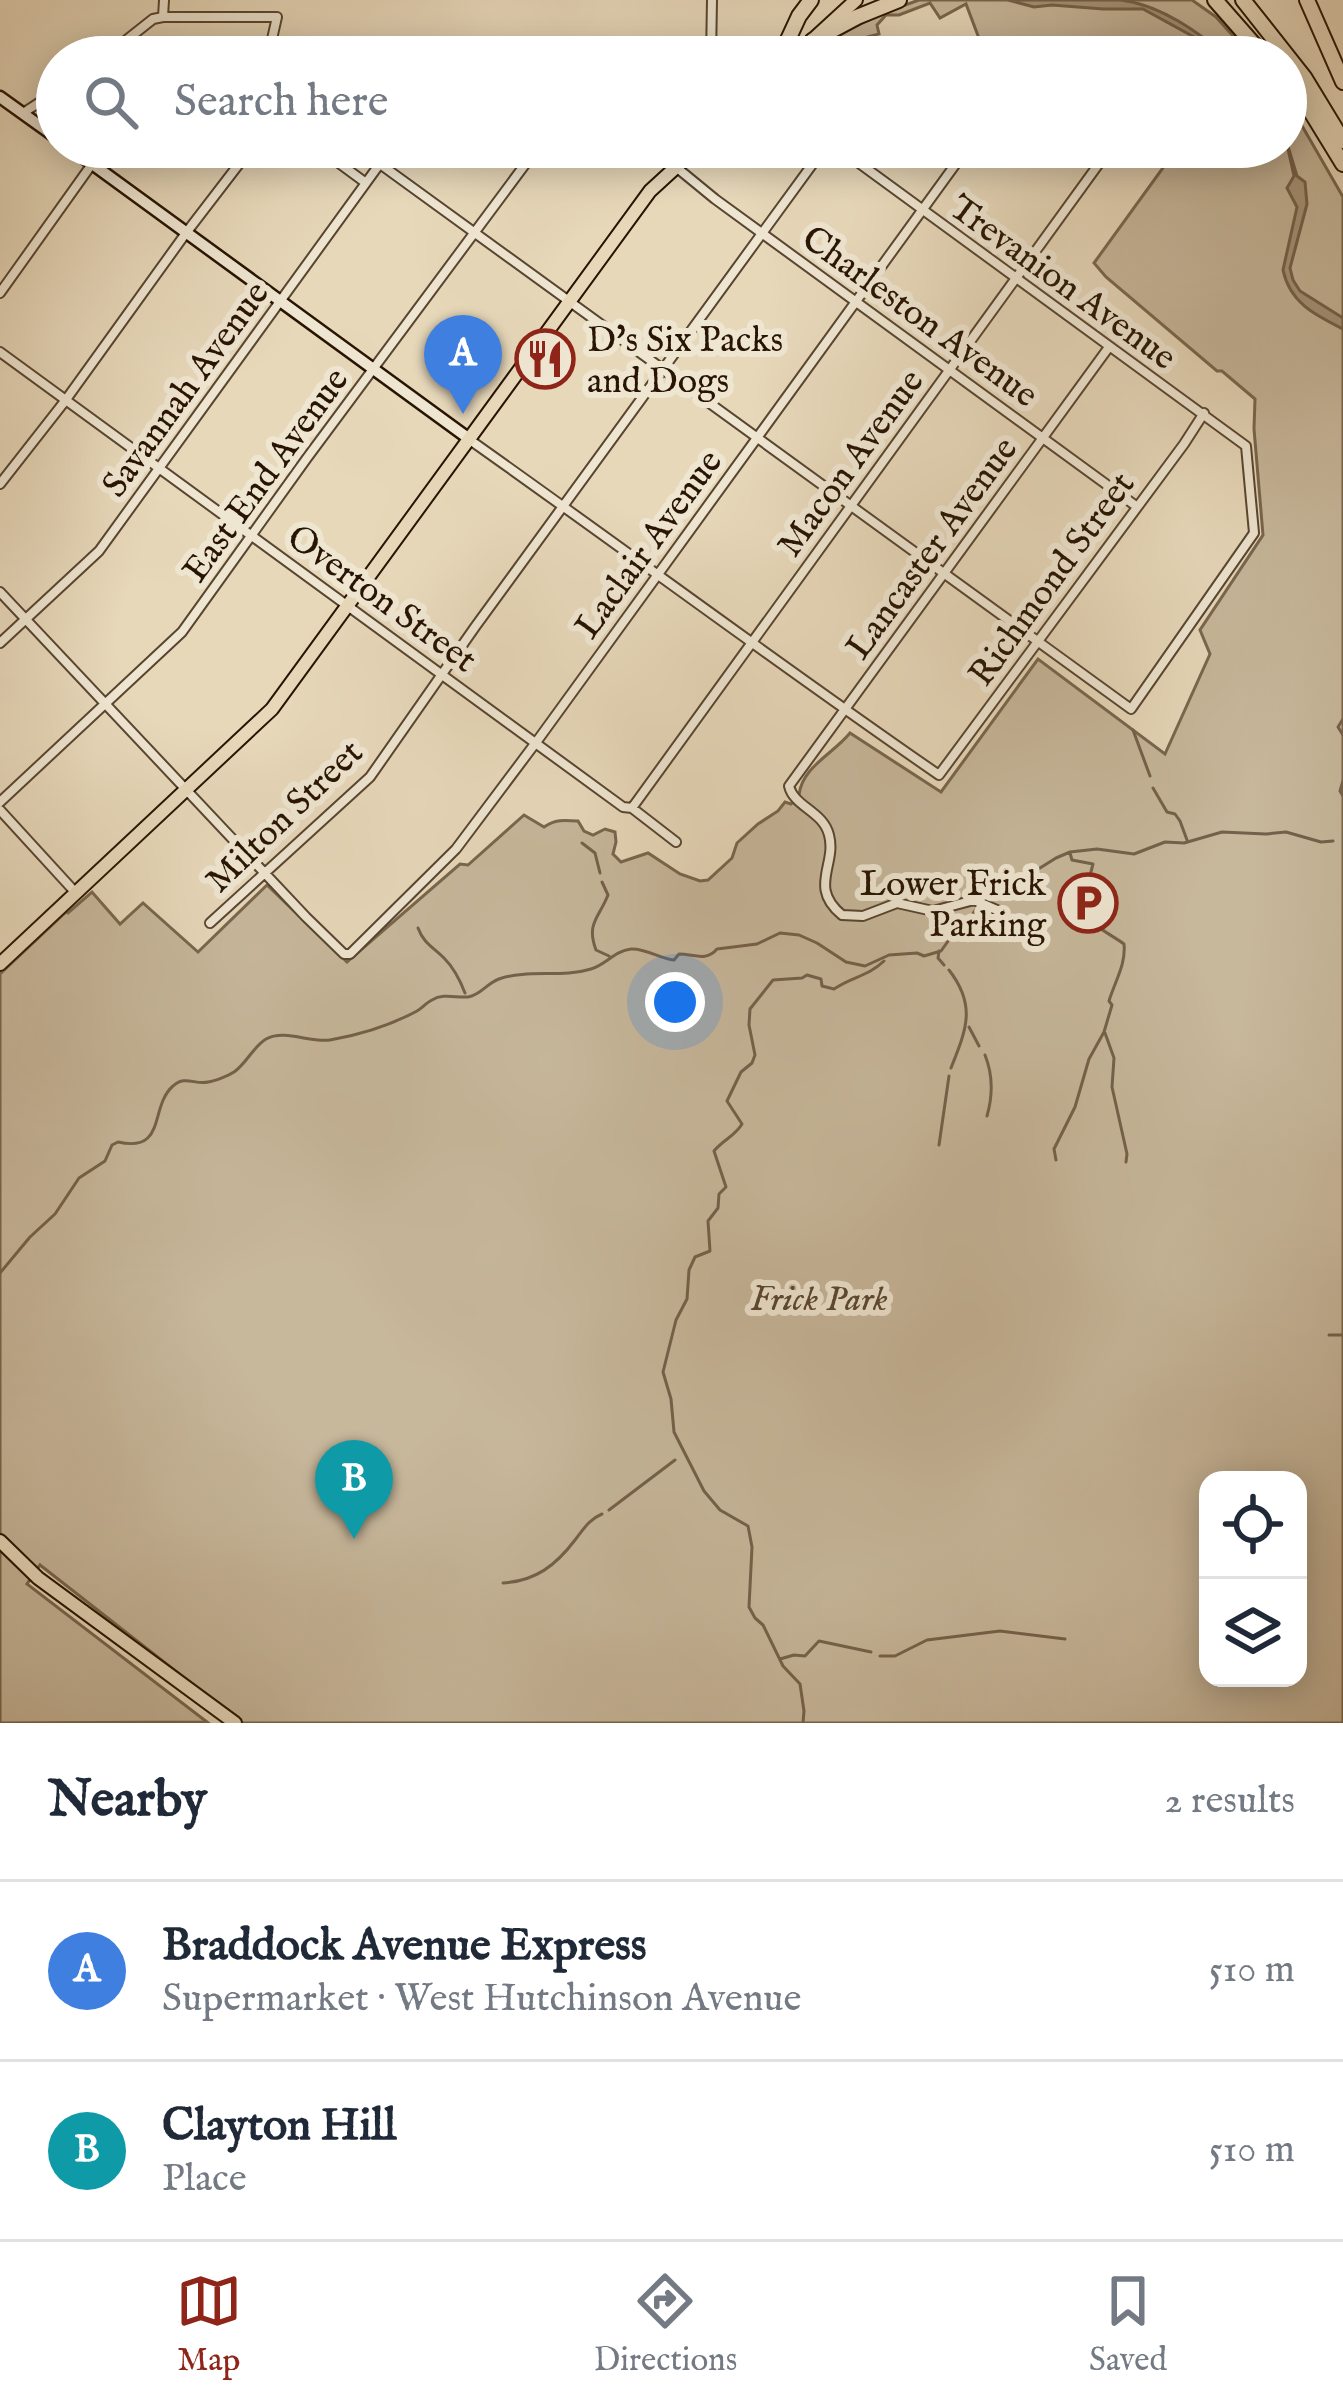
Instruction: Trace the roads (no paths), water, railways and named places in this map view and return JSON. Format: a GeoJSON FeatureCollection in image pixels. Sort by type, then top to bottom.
{"type":"FeatureCollection","features":[{"type":"Feature","properties":{"kind":"highway"},"geometry":{"type":"LineString","coordinates":[[791,36],[812,0]]}},
{"type":"Feature","properties":{"kind":"highway"},"geometry":{"type":"LineString","coordinates":[[821,36],[899,0]]}},
{"type":"Feature","properties":{"kind":"highway"},"geometry":{"type":"LineString","coordinates":[[1206,0],[1233,20]]}},
{"type":"Feature","properties":{"kind":"highway"},"geometry":{"type":"LineString","coordinates":[[1215,0],[1246,36]]}},
{"type":"Feature","properties":{"kind":"highway"},"geometry":{"type":"LineString","coordinates":[[1228,0],[1258,36]]}},
{"type":"Feature","properties":{"kind":"highway"},"geometry":{"type":"LineString","coordinates":[[1243,0],[1272,36]]}},
{"type":"Feature","properties":{"kind":"highway"},"geometry":{"type":"LineString","coordinates":[[1306,0],[1343,82]]}},
{"type":"Feature","properties":{"kind":"highway"},"geometry":{"type":"LineString","coordinates":[[1307,82],[1343,141]]}},
{"type":"Feature","properties":{"kind":"highway"},"geometry":{"type":"LineString","coordinates":[[1307,105],[1343,164]]}},
{"type":"Feature","properties":{"kind":"highway"},"geometry":{"type":"LineString","coordinates":[[1307,113],[1343,164]]}},
{"type":"Feature","properties":{"kind":"main road"},"geometry":{"type":"LineString","coordinates":[[817,36],[856,0]]}},
{"type":"Feature","properties":{"kind":"main road"},"geometry":{"type":"LineString","coordinates":[[0,964],[272,709],[568,301],[650,191],[675,168]]}},
{"type":"Feature","properties":{"kind":"main road"},"geometry":{"type":"LineString","coordinates":[[0,1541],[38,1578],[235,1723]]}},
{"type":"Feature","properties":{"kind":"street"},"geometry":{"type":"LineString","coordinates":[[163,17],[164,0]]}},
{"type":"Feature","properties":{"kind":"street"},"geometry":{"type":"LineString","coordinates":[[711,36],[712,0]]}},
{"type":"Feature","properties":{"kind":"street"},"geometry":{"type":"LineString","coordinates":[[132,36],[163,17],[277,17],[273,36]]}},
{"type":"Feature","properties":{"kind":"street"},"geometry":{"type":"LineString","coordinates":[[0,97],[36,123]]}},
{"type":"Feature","properties":{"kind":"street"},"geometry":{"type":"LineString","coordinates":[[23,113],[36,105]]}},
{"type":"Feature","properties":{"kind":"street"},"geometry":{"type":"LineString","coordinates":[[0,293],[89,168]]}},
{"type":"Feature","properties":{"kind":"street"},"geometry":{"type":"LineString","coordinates":[[98,168],[845,711]]}},
{"type":"Feature","properties":{"kind":"street"},"geometry":{"type":"LineString","coordinates":[[0,484],[236,168]]}},
{"type":"Feature","properties":{"kind":"street"},"geometry":{"type":"LineString","coordinates":[[346,168],[366,183]]}},
{"type":"Feature","properties":{"kind":"street","name":"Savannah Avenue"},"geometry":{"type":"LineString","coordinates":[[0,643],[99,551],[377,168]]}},
{"type":"Feature","properties":{"kind":"street"},"geometry":{"type":"LineString","coordinates":[[386,168],[1038,641]]}},
{"type":"Feature","properties":{"kind":"street","name":"East End Avenue"},"geometry":{"type":"LineString","coordinates":[[0,806],[182,632],[522,168]]}},
{"type":"Feature","properties":{"kind":"street","name":"Charleston Avenue"},"geometry":{"type":"LineString","coordinates":[[677,168],[1136,506]]}},
{"type":"Feature","properties":{"kind":"street"},"geometry":{"type":"LineString","coordinates":[[564,506],[811,168]]}},
{"type":"Feature","properties":{"kind":"street","name":"Trevanion Avenue"},"geometry":{"type":"LineString","coordinates":[[865,168],[1246,446],[1254,533],[1131,709],[1038,641]]}},
{"type":"Feature","properties":{"kind":"street","name":"Laclair Avenue"},"geometry":{"type":"LineString","coordinates":[[266,874],[344,954],[350,954],[448,858],[953,168]]}},
{"type":"Feature","properties":{"kind":"street","name":"Macon Avenue"},"geometry":{"type":"LineString","coordinates":[[627,810],[1096,168]]}},
{"type":"Feature","properties":{"kind":"street","name":"Lancaster Avenue"},"geometry":{"type":"LineString","coordinates":[[999,911],[974,900],[932,911],[897,903],[862,916],[842,915],[827,897],[826,864],[832,845],[828,829],[820,816],[790,793],[789,786],[1109,347]]}},
{"type":"Feature","properties":{"kind":"street","name":"Overton Street"},"geometry":{"type":"LineString","coordinates":[[0,352],[676,842]]}},
{"type":"Feature","properties":{"kind":"street","name":"Richmond Street"},"geometry":{"type":"LineString","coordinates":[[845,711],[939,775],[1204,413]]}},
{"type":"Feature","properties":{"kind":"street","name":"Milton Street"},"geometry":{"type":"LineString","coordinates":[[210,923],[370,778],[564,506]]}},
{"type":"Feature","properties":{"kind":"street"},"geometry":{"type":"LineString","coordinates":[[0,592],[266,874]]}},
{"type":"Feature","properties":{"kind":"street"},"geometry":{"type":"LineString","coordinates":[[0,806],[76,893]]}},
{"type":"Feature","properties":{"kind":"waterway"},"geometry":{"type":"LineString","coordinates":[[1343,719],[1338,727],[1343,735]]}},
{"type":"Feature","properties":{"kind":"waterway"},"geometry":{"type":"LineString","coordinates":[[1133,730],[1150,776]]}},
{"type":"Feature","properties":{"kind":"waterway"},"geometry":{"type":"LineString","coordinates":[[1343,781],[1343,796]]}},
{"type":"Feature","properties":{"kind":"waterway"},"geometry":{"type":"LineString","coordinates":[[1153,788],[1167,812],[1180,821],[1187,840]]}},
{"type":"Feature","properties":{"kind":"waterway"},"geometry":{"type":"LineString","coordinates":[[982,894],[993,884],[1024,878],[1070,852],[1097,849],[1134,854],[1165,842],[1184,843],[1222,832],[1286,832],[1333,841]]}},
{"type":"Feature","properties":{"kind":"waterway"},"geometry":{"type":"LineString","coordinates":[[582,843],[595,853],[600,873]]}},
{"type":"Feature","properties":{"kind":"waterway"},"geometry":{"type":"LineString","coordinates":[[1070,853],[1072,860],[1093,864],[1086,891]]}},
{"type":"Feature","properties":{"kind":"waterway"},"geometry":{"type":"LineString","coordinates":[[602,882],[608,895],[592,933],[596,950],[609,956]]}},
{"type":"Feature","properties":{"kind":"waterway"},"geometry":{"type":"LineString","coordinates":[[0,1273],[55,1214],[79,1178],[105,1161],[112,1145],[133,1144],[151,1135],[173,1086],[228,1075],[273,1036],[322,1040],[352,1035],[397,1021],[436,998],[473,996],[510,976],[591,969],[631,949],[674,960],[679,954],[704,956],[717,949],[757,944],[780,933],[799,935],[846,962],[865,966],[889,955],[924,956],[941,951],[976,909]]}},
{"type":"Feature","properties":{"kind":"waterway"},"geometry":{"type":"LineString","coordinates":[[1056,1160],[1054,1149],[1104,1032],[1124,952],[1124,944],[1096,925],[1083,909]]}},
{"type":"Feature","properties":{"kind":"waterway"},"geometry":{"type":"LineString","coordinates":[[418,928],[451,966],[465,993]]}},
{"type":"Feature","properties":{"kind":"waterway"},"geometry":{"type":"LineString","coordinates":[[939,951],[944,965]]}},
{"type":"Feature","properties":{"kind":"waterway"},"geometry":{"type":"LineString","coordinates":[[803,1723],[800,1684],[783,1666],[749,1607],[752,1547],[748,1526],[720,1510],[704,1491],[674,1432],[663,1372],[676,1320],[687,1299],[689,1270],[695,1257],[710,1251],[708,1221],[726,1187],[714,1151],[742,1124],[727,1101],[755,1055],[750,1009],[773,980],[807,975],[834,989],[884,961]]}},
{"type":"Feature","properties":{"kind":"waterway"},"geometry":{"type":"LineString","coordinates":[[949,970],[966,1007],[951,1068]]}},
{"type":"Feature","properties":{"kind":"waterway"},"geometry":{"type":"LineString","coordinates":[[969,1027],[979,1046]]}},
{"type":"Feature","properties":{"kind":"waterway"},"geometry":{"type":"LineString","coordinates":[[1105,1033],[1114,1058],[1112,1087],[1126,1162]]}},
{"type":"Feature","properties":{"kind":"waterway"},"geometry":{"type":"LineString","coordinates":[[985,1055],[991,1085],[987,1116]]}},
{"type":"Feature","properties":{"kind":"waterway"},"geometry":{"type":"LineString","coordinates":[[939,1145],[949,1076]]}},
{"type":"Feature","properties":{"kind":"waterway"},"geometry":{"type":"LineString","coordinates":[[1329,1335],[1343,1335]]}},
{"type":"Feature","properties":{"kind":"waterway"},"geometry":{"type":"LineString","coordinates":[[609,1510],[675,1460]]}},
{"type":"Feature","properties":{"kind":"waterway"},"geometry":{"type":"LineString","coordinates":[[503,1583],[544,1570],[602,1514]]}},
{"type":"Feature","properties":{"kind":"waterway"},"geometry":{"type":"LineString","coordinates":[[880,1656],[895,1656],[927,1640],[1000,1631],[1065,1639]]}},
{"type":"Feature","properties":{"kind":"waterway"},"geometry":{"type":"LineString","coordinates":[[780,1659],[805,1656],[819,1641],[871,1652]]}},
{"type":"Feature","properties":{"kind":"place","name":"D's Six Packs and Dogs"},"geometry":{"type":"Point","coordinates":[545,359]}},
{"type":"Feature","properties":{"kind":"place","name":"Braddock Avenue Express"},"geometry":{"type":"Point","coordinates":[463,414]}},
{"type":"Feature","properties":{"kind":"place","name":"Lower Frick Parking"},"geometry":{"type":"Point","coordinates":[1088,903]}},
{"type":"Feature","properties":{"kind":"place","name":"Clayton Hill"},"geometry":{"type":"Point","coordinates":[354,1539]}},
{"type":"Feature","properties":{"kind":"park label","name":"Frick Park"},"geometry":{"type":"Point","coordinates":[819,1297]}}]}
